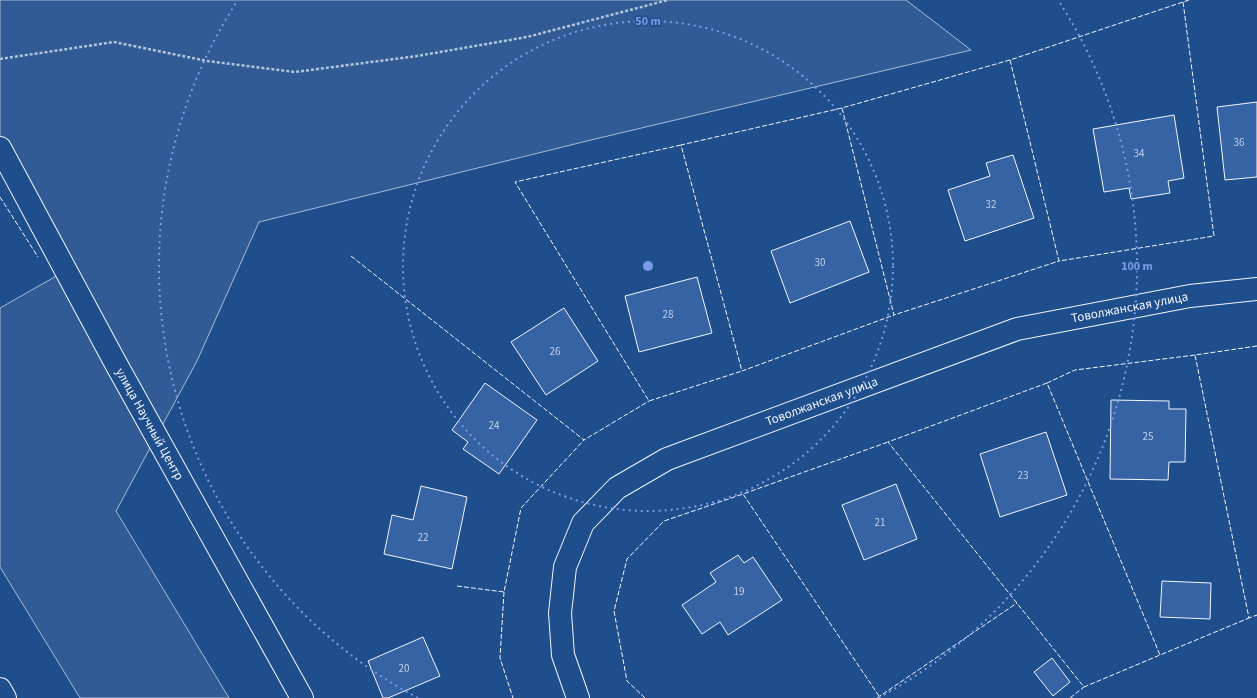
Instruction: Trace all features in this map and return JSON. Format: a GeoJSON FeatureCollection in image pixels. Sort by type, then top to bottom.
{"type":"FeatureCollection","features":[{"type":"Feature","properties":{"kind":"street","name":"улица Научный Центр"},"geometry":{"type":"LineString","coordinates":[[0,148],[115,362],[302,698]]}},
{"type":"Feature","properties":{"kind":"street","name":"Товолжанская улица"},"geometry":{"type":"LineString","coordinates":[[578,698],[563,655],[560,613],[566,567],[583,523],[617,488],[667,459],[1017,329],[1190,296],[1257,290]]}},
{"type":"Feature","properties":{"kind":"street"},"geometry":{"type":"LineString","coordinates":[[0,689],[5,698]]}},
{"type":"Feature","properties":{"kind":"path"},"geometry":{"type":"LineString","coordinates":[[0,59],[114,42],[207,61],[295,72],[417,56],[527,37],[668,0]]}},
{"type":"Feature","properties":{"kind":"shaded area"},"geometry":{"type":"Polygon","coordinates":[[[0,0],[906,0],[971,50],[595,139],[259,222],[197,361],[116,511],[229,698],[80,698],[0,567],[0,308],[60,274],[0,136],[0,0]]]}},
{"type":"Feature","properties":{"kind":"building"},"geometry":{"type":"Polygon","coordinates":[[[1257,102],[1257,177],[1225,180],[1217,107],[1257,102]]]}},
{"type":"Feature","properties":{"kind":"building"},"geometry":{"type":"Polygon","coordinates":[[[1174,115],[1184,178],[1168,181],[1170,193],[1131,199],[1129,188],[1104,192],[1093,129],[1174,115]]]}},
{"type":"Feature","properties":{"kind":"building"},"geometry":{"type":"Polygon","coordinates":[[[1013,155],[1034,218],[965,241],[948,190],[990,176],[986,163],[1013,155]]]}},
{"type":"Feature","properties":{"kind":"building"},"geometry":{"type":"Polygon","coordinates":[[[850,221],[869,272],[790,303],[771,251],[850,221]]]}},
{"type":"Feature","properties":{"kind":"building"},"geometry":{"type":"Polygon","coordinates":[[[697,277],[712,333],[639,352],[625,296],[697,277]]]}},
{"type":"Feature","properties":{"kind":"building"},"geometry":{"type":"Polygon","coordinates":[[[564,308],[598,361],[546,395],[511,342],[564,308]]]}},
{"type":"Feature","properties":{"kind":"building"},"geometry":{"type":"Polygon","coordinates":[[[485,383],[537,420],[499,474],[463,449],[468,442],[452,430],[485,383]]]}},
{"type":"Feature","properties":{"kind":"building"},"geometry":{"type":"Polygon","coordinates":[[[1111,400],[1169,401],[1169,409],[1186,409],[1185,462],[1169,462],[1168,480],[1110,479],[1111,400]]]}},
{"type":"Feature","properties":{"kind":"building"},"geometry":{"type":"Polygon","coordinates":[[[1046,432],[1067,495],[1000,517],[980,454],[1046,432]]]}},
{"type":"Feature","properties":{"kind":"building"},"geometry":{"type":"Polygon","coordinates":[[[896,484],[917,539],[864,560],[842,505],[896,484]]]}},
{"type":"Feature","properties":{"kind":"building"},"geometry":{"type":"Polygon","coordinates":[[[421,486],[467,497],[452,569],[384,554],[392,515],[413,520],[421,486]]]}},
{"type":"Feature","properties":{"kind":"building"},"geometry":{"type":"Polygon","coordinates":[[[738,555],[744,563],[753,557],[782,600],[728,635],[720,622],[702,634],[682,605],[716,582],[710,573],[738,555]]]}},
{"type":"Feature","properties":{"kind":"building"},"geometry":{"type":"Polygon","coordinates":[[[1162,581],[1211,583],[1210,619],[1160,617],[1162,581]]]}},
{"type":"Feature","properties":{"kind":"building"},"geometry":{"type":"Polygon","coordinates":[[[423,637],[440,676],[388,698],[383,698],[368,661],[423,637]]]}},
{"type":"Feature","properties":{"kind":"building"},"geometry":{"type":"Polygon","coordinates":[[[1052,658],[1070,682],[1053,696],[1034,672],[1052,658]]]}},
{"type":"Feature","properties":{"kind":"fence"},"geometry":{"type":"LineString","coordinates":[[1183,2],[1214,236],[1059,261],[1010,60],[1189,0]]}},
{"type":"Feature","properties":{"kind":"fence"},"geometry":{"type":"LineString","coordinates":[[1010,60],[842,108],[894,315],[1059,261]]}},
{"type":"Feature","properties":{"kind":"fence"},"geometry":{"type":"LineString","coordinates":[[842,108],[681,145],[742,371],[894,315]]}},
{"type":"Feature","properties":{"kind":"fence"},"geometry":{"type":"LineString","coordinates":[[681,145],[515,182],[649,401],[742,371]]}},
{"type":"Feature","properties":{"kind":"fence"},"geometry":{"type":"LineString","coordinates":[[0,197],[38,257]]}},
{"type":"Feature","properties":{"kind":"fence"},"geometry":{"type":"LineString","coordinates":[[351,256],[584,440],[649,401]]}},
{"type":"Feature","properties":{"kind":"fence"},"geometry":{"type":"LineString","coordinates":[[1257,346],[1195,355],[1249,618],[1257,615]]}},
{"type":"Feature","properties":{"kind":"fence"},"geometry":{"type":"LineString","coordinates":[[1195,355],[1075,370],[1047,383],[1160,655],[1249,618]]}},
{"type":"Feature","properties":{"kind":"fence"},"geometry":{"type":"LineString","coordinates":[[1047,383],[888,442],[1084,687],[1160,655]]}},
{"type":"Feature","properties":{"kind":"fence"},"geometry":{"type":"LineString","coordinates":[[457,586],[504,592],[521,508],[584,440]]}},
{"type":"Feature","properties":{"kind":"fence"},"geometry":{"type":"LineString","coordinates":[[879,696],[743,494],[888,442]]}},
{"type":"Feature","properties":{"kind":"fence"},"geometry":{"type":"LineString","coordinates":[[645,698],[627,681],[614,611],[627,559],[664,521],[743,494]]}},
{"type":"Feature","properties":{"kind":"fence"},"geometry":{"type":"LineString","coordinates":[[504,592],[500,658],[513,698]]}},
{"type":"Feature","properties":{"kind":"fence"},"geometry":{"type":"LineString","coordinates":[[877,698],[1017,603]]}},
{"type":"Feature","properties":{"kind":"fence"},"geometry":{"type":"LineString","coordinates":[[1070,698],[1084,687]]}}]}
